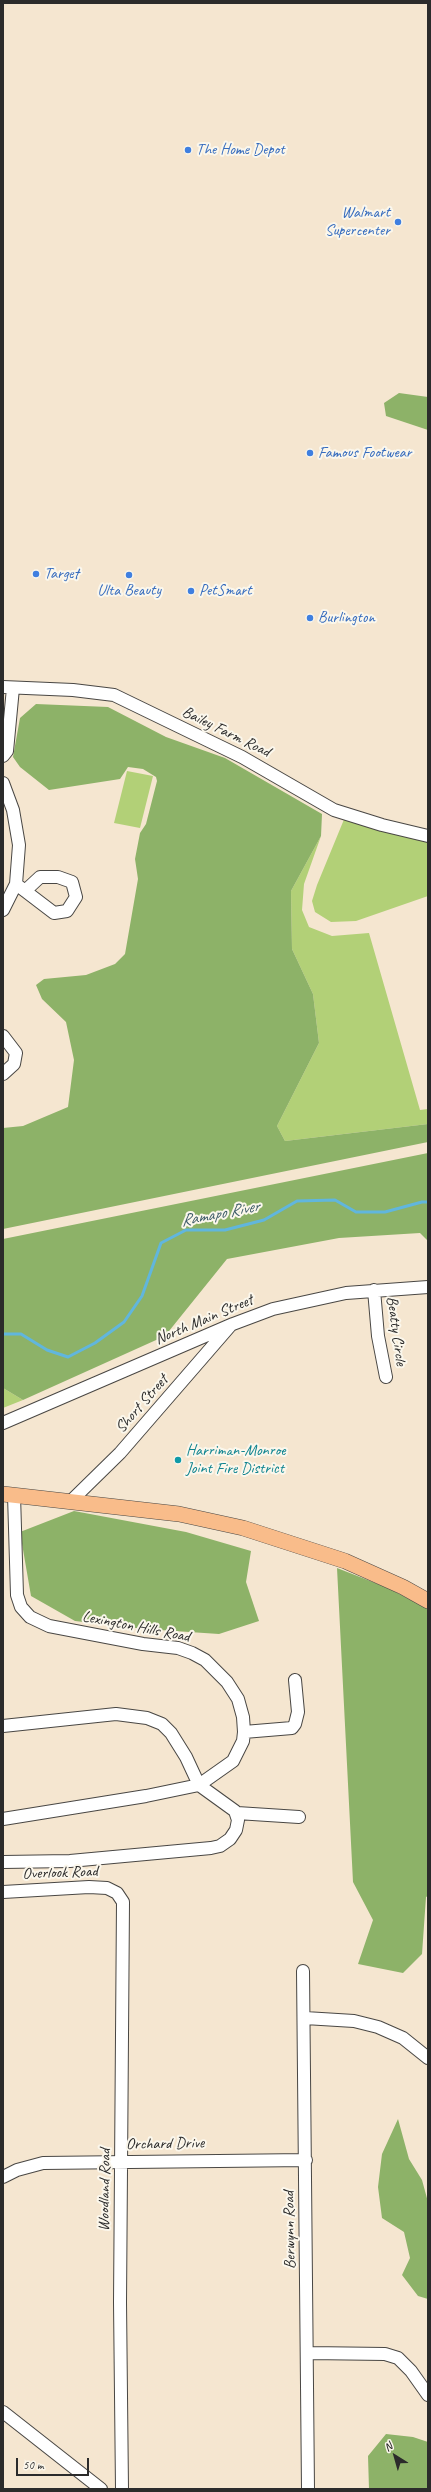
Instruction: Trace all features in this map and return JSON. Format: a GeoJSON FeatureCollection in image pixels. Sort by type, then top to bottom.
{"type":"FeatureCollection","features":[{"type":"Feature","properties":{"kind":"main road"},"geometry":{"type":"LineString","coordinates":[[8,1494],[179,1514],[243,1528],[345,1561],[403,1587],[428,1601]]}},
{"type":"Feature","properties":{"kind":"street"},"geometry":{"type":"LineString","coordinates":[[3,756],[7,751],[8,687]]}},
{"type":"Feature","properties":{"kind":"street","name":"Bailey Farm Road"},"geometry":{"type":"LineString","coordinates":[[8,687],[73,690],[114,695],[242,757],[334,810],[382,825],[428,836]]}},
{"type":"Feature","properties":{"kind":"street"},"geometry":{"type":"LineString","coordinates":[[3,784],[13,810],[19,845],[21,887],[3,910]]}},
{"type":"Feature","properties":{"kind":"street"},"geometry":{"type":"LineString","coordinates":[[3,1036],[16,1053],[14,1064],[3,1074]]}},
{"type":"Feature","properties":{"kind":"street","name":"North Main Street"},"geometry":{"type":"LineString","coordinates":[[3,1423],[26,1415],[233,1324],[273,1309],[314,1298],[374,1290],[428,1287]]}},
{"type":"Feature","properties":{"kind":"street","name":"Beatty Circle"},"geometry":{"type":"LineString","coordinates":[[374,1290],[378,1336],[386,1377]]}},
{"type":"Feature","properties":{"kind":"street","name":"Short Street"},"geometry":{"type":"LineString","coordinates":[[71,1501],[120,1453],[233,1324]]}},
{"type":"Feature","properties":{"kind":"street","name":"Lexington Hills Road"},"geometry":{"type":"LineString","coordinates":[[5,1817],[199,1785],[233,1762],[243,1741],[244,1732],[244,1717],[238,1699],[227,1682],[205,1660],[192,1653],[178,1648],[143,1644],[49,1626],[30,1617],[21,1607],[17,1595],[8,1494]]}},
{"type":"Feature","properties":{"kind":"street"},"geometry":{"type":"LineString","coordinates":[[244,1732],[292,1728],[296,1724],[298,1712],[295,1680]]}},
{"type":"Feature","properties":{"kind":"street"},"geometry":{"type":"LineString","coordinates":[[3,1726],[116,1714],[147,1718],[162,1724],[171,1733],[186,1757],[199,1785],[237,1813],[300,1817]]}},
{"type":"Feature","properties":{"kind":"street"},"geometry":{"type":"LineString","coordinates":[[3,1862],[70,1861],[211,1848],[220,1846],[230,1839],[236,1830],[238,1820],[237,1813]]}},
{"type":"Feature","properties":{"kind":"street","name":"Overlook Road"},"geometry":{"type":"LineString","coordinates":[[3,1892],[89,1887],[107,1888],[117,1892]]}},
{"type":"Feature","properties":{"kind":"street","name":"Woodland Road"},"geometry":{"type":"LineString","coordinates":[[117,1892],[123,1902],[124,1915],[120,2302],[122,2489]]}},
{"type":"Feature","properties":{"kind":"street","name":"Berwynn Road"},"geometry":{"type":"LineString","coordinates":[[303,1971],[305,2018],[309,2353],[308,2489]]}},
{"type":"Feature","properties":{"kind":"street"},"geometry":{"type":"LineString","coordinates":[[305,2018],[354,2021],[378,2027],[403,2038],[428,2058]]}},
{"type":"Feature","properties":{"kind":"street","name":"Orchard Drive"},"geometry":{"type":"LineString","coordinates":[[3,2177],[17,2170],[43,2163],[122,2160],[306,2160]]}},
{"type":"Feature","properties":{"kind":"street"},"geometry":{"type":"LineString","coordinates":[[309,2353],[384,2354],[398,2358],[411,2371],[428,2395]]}},
{"type":"Feature","properties":{"kind":"street"},"geometry":{"type":"LineString","coordinates":[[3,2412],[101,2489]]}},
{"type":"Feature","properties":{"kind":"green space"},"geometry":{"type":"Polygon","coordinates":[[[399,393],[428,397],[428,430],[386,416],[384,403],[399,393]]]}},
{"type":"Feature","properties":{"kind":"green space"},"geometry":{"type":"Polygon","coordinates":[[[36,704],[108,707],[166,737],[225,758],[322,814],[321,836],[291,891],[292,949],[313,994],[319,1043],[277,1126],[285,1141],[428,1124],[428,1142],[3,1229],[3,1128],[23,1126],[68,1107],[74,1060],[66,1022],[42,999],[36,985],[44,979],[86,975],[115,964],[125,954],[138,879],[135,859],[140,833],[146,824],[157,781],[156,777],[143,769],[128,767],[120,779],[49,790],[20,767],[13,757],[20,718],[36,704]]]}},
{"type":"Feature","properties":{"kind":"green space"},"geometry":{"type":"Polygon","coordinates":[[[127,771],[153,776],[140,828],[114,823],[127,771]]]}},
{"type":"Feature","properties":{"kind":"green space"},"geometry":{"type":"Polygon","coordinates":[[[345,817],[428,839],[428,896],[356,921],[331,922],[315,912],[312,901],[317,885],[345,817]]]}},
{"type":"Feature","properties":{"kind":"green space"},"geometry":{"type":"Polygon","coordinates":[[[321,836],[304,884],[302,910],[309,927],[332,936],[369,933],[420,1110],[428,1109],[428,1124],[285,1141],[277,1126],[319,1043],[313,994],[292,949],[291,891],[321,836]]]}},
{"type":"Feature","properties":{"kind":"green space"},"geometry":{"type":"Polygon","coordinates":[[[428,1153],[428,1241],[420,1233],[339,1238],[227,1259],[165,1336],[23,1400],[3,1388],[3,1239],[428,1153]]]}},
{"type":"Feature","properties":{"kind":"green space"},"geometry":{"type":"Polygon","coordinates":[[[3,1388],[23,1400],[3,1408],[3,1388]]]}},
{"type":"Feature","properties":{"kind":"green space"},"geometry":{"type":"Polygon","coordinates":[[[74,1511],[186,1532],[251,1551],[246,1582],[259,1621],[219,1634],[145,1629],[75,1621],[31,1596],[20,1532],[74,1511]]]}},
{"type":"Feature","properties":{"kind":"green space"},"geometry":{"type":"Polygon","coordinates":[[[337,1568],[388,1588],[428,1609],[428,1896],[426,1897],[422,1954],[403,1973],[358,1964],[373,1920],[353,1882],[337,1568]]]}},
{"type":"Feature","properties":{"kind":"green space"},"geometry":{"type":"Polygon","coordinates":[[[398,2119],[409,2159],[422,2180],[428,2202],[428,2299],[418,2296],[402,2275],[410,2258],[404,2232],[382,2218],[378,2187],[382,2154],[398,2119]]]}},
{"type":"Feature","properties":{"kind":"green space"},"geometry":{"type":"Polygon","coordinates":[[[386,2434],[413,2437],[428,2442],[428,2489],[369,2489],[368,2456],[386,2434]]]}},
{"type":"Feature","properties":{"kind":"waterway","name":"Ramapo River"},"geometry":{"type":"LineString","coordinates":[[3,1334],[21,1334],[47,1350],[68,1357],[95,1343],[124,1322],[142,1296],[161,1243],[186,1230],[225,1230],[264,1220],[297,1201],[335,1200],[356,1212],[385,1212],[422,1202],[428,1202]]}},
{"type":"Feature","properties":{"kind":"place","name":"The Home Depot"},"geometry":{"type":"Point","coordinates":[188,150]}},
{"type":"Feature","properties":{"kind":"place","name":"Walmart Supercenter"},"geometry":{"type":"Point","coordinates":[398,222]}},
{"type":"Feature","properties":{"kind":"place","name":"Famous Footwear"},"geometry":{"type":"Point","coordinates":[310,453]}},
{"type":"Feature","properties":{"kind":"place","name":"Target"},"geometry":{"type":"Point","coordinates":[36,574]}},
{"type":"Feature","properties":{"kind":"place","name":"Ulta Beauty"},"geometry":{"type":"Point","coordinates":[129,575]}},
{"type":"Feature","properties":{"kind":"place","name":"PetSmart"},"geometry":{"type":"Point","coordinates":[191,591]}},
{"type":"Feature","properties":{"kind":"place","name":"Burlington"},"geometry":{"type":"Point","coordinates":[310,618]}},
{"type":"Feature","properties":{"kind":"place","name":"Harriman-Monroe Joint Fire District"},"geometry":{"type":"Point","coordinates":[178,1460]}}]}
